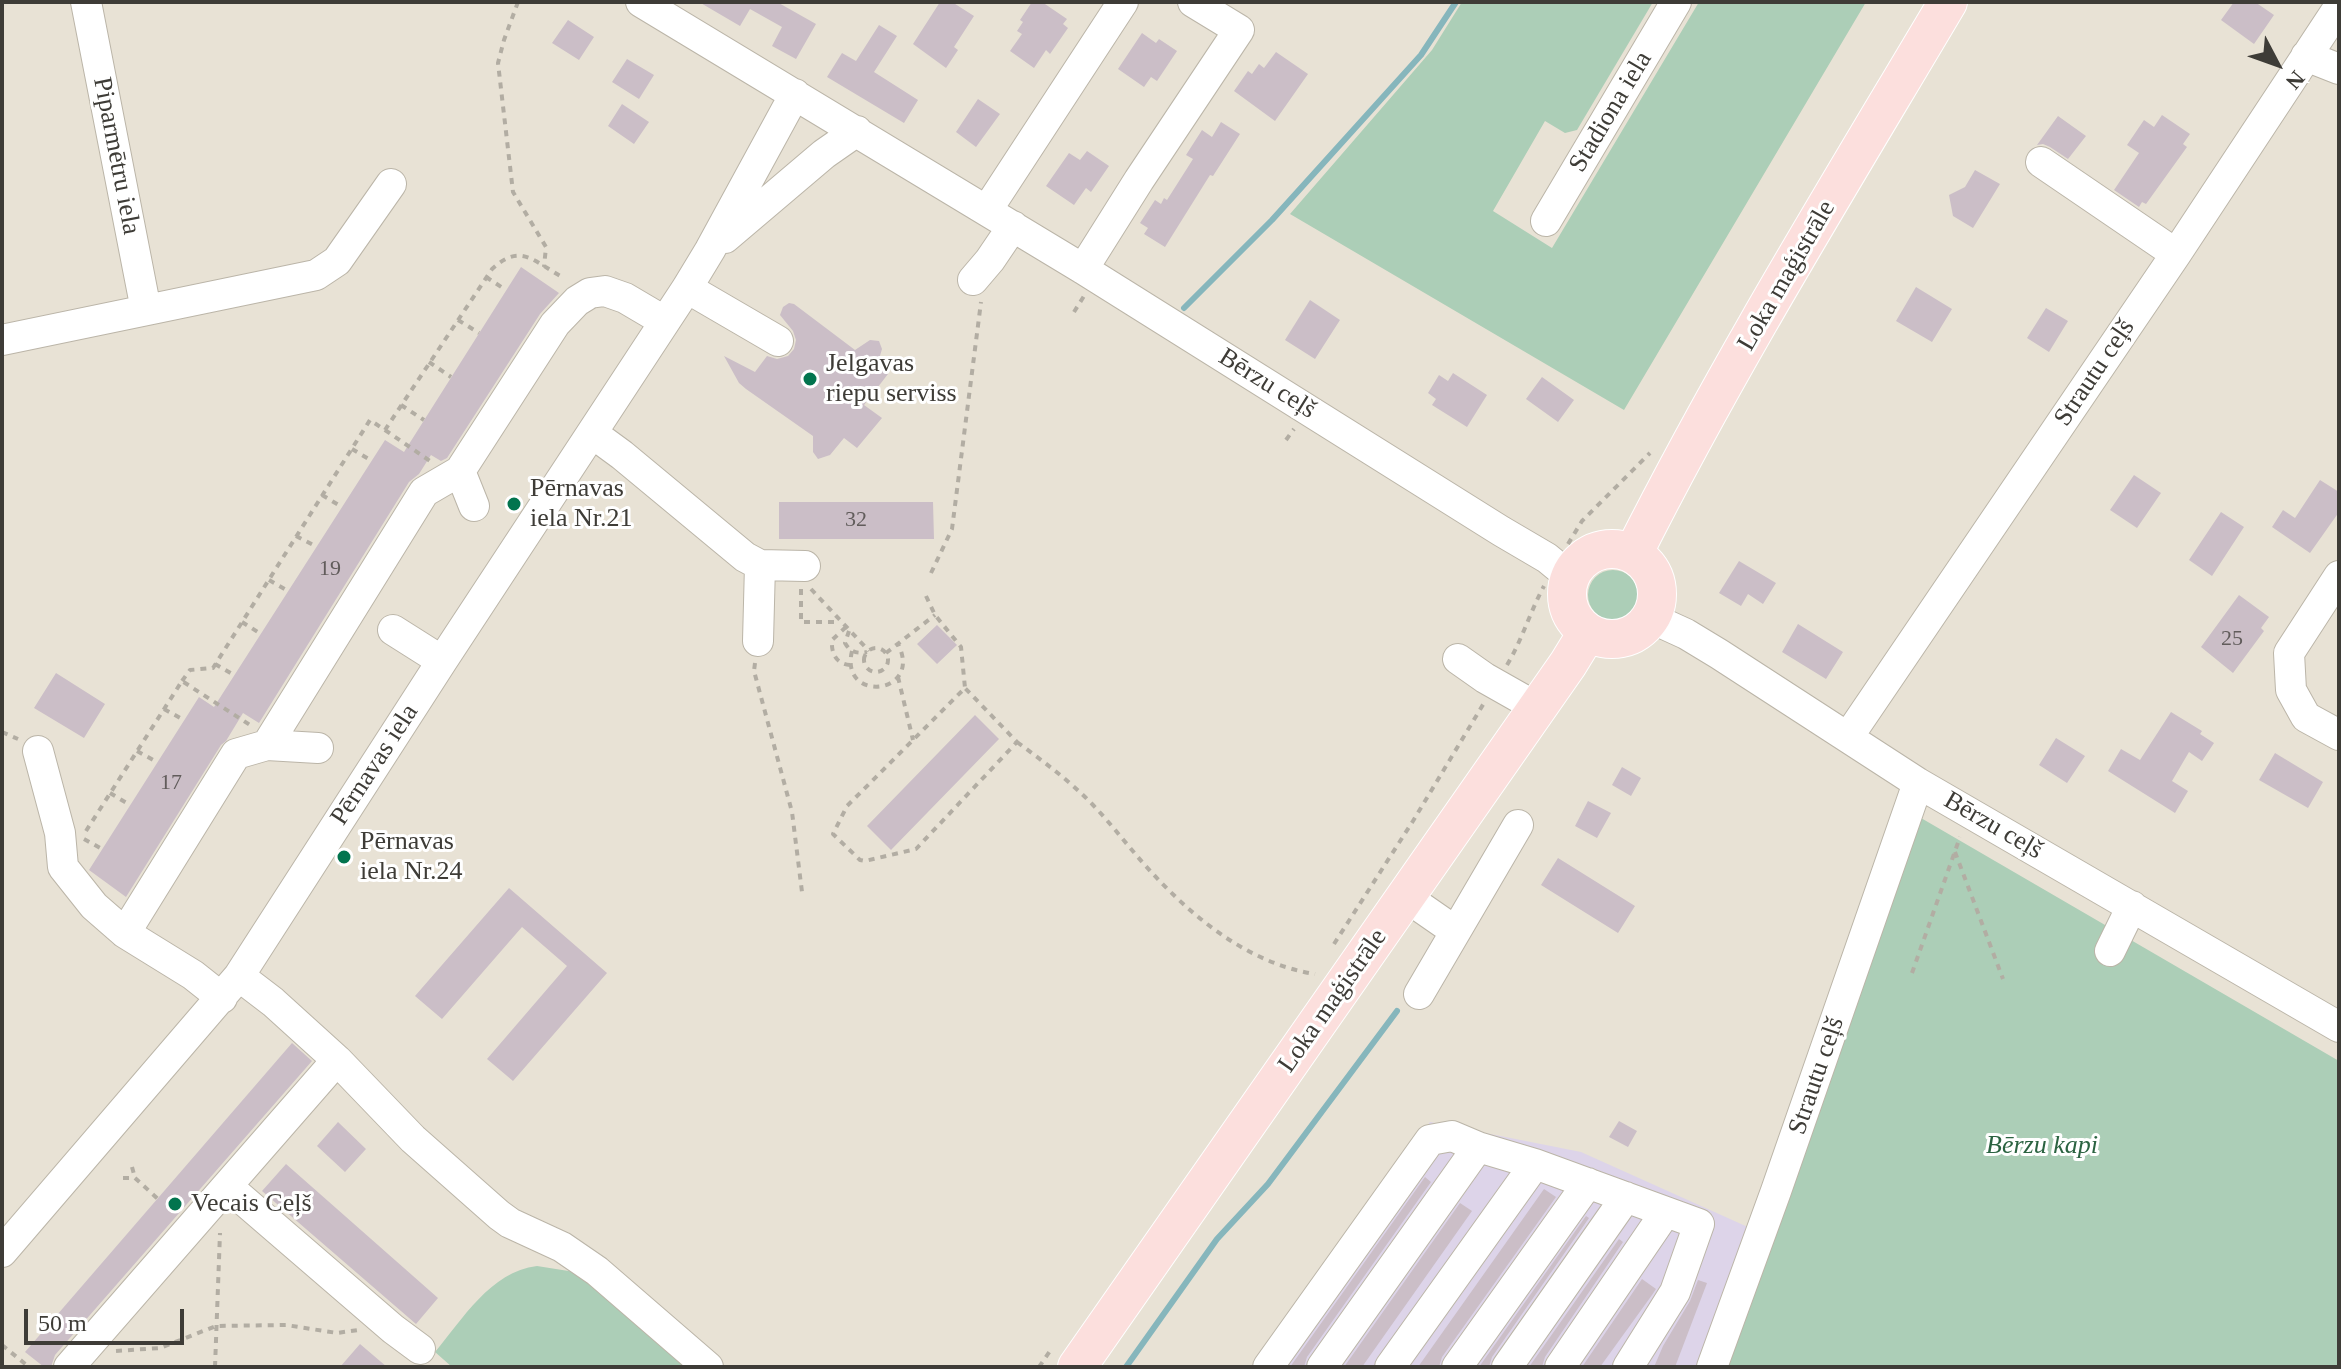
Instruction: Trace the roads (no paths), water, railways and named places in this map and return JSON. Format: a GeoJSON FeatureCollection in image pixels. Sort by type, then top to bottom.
{"type":"FeatureCollection","features":[{"type":"Feature","properties":{"kind":"main road","name":"Loka maģistrāle"},"geometry":{"type":"LineString","coordinates":[[1633,554],[1666,489],[1776,295],[1948,2]]}},
{"type":"Feature","properties":{"kind":"main road"},"geometry":{"type":"LineString","coordinates":[[1604,549],[1619,549],[1633,554],[1654,575],[1658,589],[1657,604],[1651,618],[1642,630],[1629,637],[1601,639],[1587,633],[1576,622],[1569,608],[1558,566],[1578,564],[1604,549]]}},
{"type":"Feature","properties":{"kind":"main road","name":"Loka maģistrāle"},"geometry":{"type":"LineString","coordinates":[[1067,1354],[1406,897],[1587,633]]}},
{"type":"Feature","properties":{"kind":"street","name":"Piparmētru iela"},"geometry":{"type":"LineString","coordinates":[[86,2],[146,310]]}},
{"type":"Feature","properties":{"kind":"street"},"geometry":{"type":"LineString","coordinates":[[641,2],[795,94]]}},
{"type":"Feature","properties":{"kind":"street"},"geometry":{"type":"LineString","coordinates":[[982,270],[1000,218],[1123,2]]}},
{"type":"Feature","properties":{"kind":"street"},"geometry":{"type":"LineString","coordinates":[[1083,269],[1246,19],[1193,2]]}},
{"type":"Feature","properties":{"kind":"street","name":"Stadiona iela"},"geometry":{"type":"LineString","coordinates":[[1546,221],[1676,2]]}},
{"type":"Feature","properties":{"kind":"street","name":"Strautu ceļš"},"geometry":{"type":"LineString","coordinates":[[1848,737],[2176,254],[2339,7]]}},
{"type":"Feature","properties":{"kind":"street"},"geometry":{"type":"LineString","coordinates":[[2306,56],[2339,69]]}},
{"type":"Feature","properties":{"kind":"street","name":"Bērzu ceļš"},"geometry":{"type":"LineString","coordinates":[[795,94],[1083,269],[1558,566]]}},
{"type":"Feature","properties":{"kind":"street","name":"Pērnavas iela"},"geometry":{"type":"LineString","coordinates":[[2,1252],[231,987],[687,288],[795,94]]}},
{"type":"Feature","properties":{"kind":"street"},"geometry":{"type":"LineString","coordinates":[[710,250],[824,154],[857,131]]}},
{"type":"Feature","properties":{"kind":"street"},"geometry":{"type":"LineString","coordinates":[[2041,162],[2176,254]]}},
{"type":"Feature","properties":{"kind":"street"},"geometry":{"type":"LineString","coordinates":[[2,340],[316,275],[337,261],[391,184]]}},
{"type":"Feature","properties":{"kind":"street"},"geometry":{"type":"LineString","coordinates":[[687,288],[778,341]]}},
{"type":"Feature","properties":{"kind":"street"},"geometry":{"type":"LineString","coordinates":[[269,742],[424,492],[456,474],[555,324],[577,301],[590,293],[605,291],[625,298],[664,321]]}},
{"type":"Feature","properties":{"kind":"street"},"geometry":{"type":"LineString","coordinates":[[592,433],[745,557],[760,565],[805,566]]}},
{"type":"Feature","properties":{"kind":"street"},"geometry":{"type":"LineString","coordinates":[[456,474],[474,506]]}},
{"type":"Feature","properties":{"kind":"street"},"geometry":{"type":"LineString","coordinates":[[758,641],[760,565]]}},
{"type":"Feature","properties":{"kind":"street"},"geometry":{"type":"LineString","coordinates":[[2339,576],[2289,653],[2291,690],[2306,717],[2339,735]]}},
{"type":"Feature","properties":{"kind":"street","name":"Bērzu ceļš"},"geometry":{"type":"LineString","coordinates":[[1651,618],[1686,634],[1918,783],[2339,1027]]}},
{"type":"Feature","properties":{"kind":"street"},"geometry":{"type":"LineString","coordinates":[[393,630],[442,661]]}},
{"type":"Feature","properties":{"kind":"street"},"geometry":{"type":"LineString","coordinates":[[1458,659],[1538,708]]}},
{"type":"Feature","properties":{"kind":"street"},"geometry":{"type":"LineString","coordinates":[[125,933],[236,754],[269,742],[318,748]]}},
{"type":"Feature","properties":{"kind":"street"},"geometry":{"type":"LineString","coordinates":[[38,751],[60,833],[63,867],[94,906],[125,933],[193,975],[273,1002],[337,1060],[413,1139],[499,1215],[562,1247],[597,1271],[708,1367]]}},
{"type":"Feature","properties":{"kind":"street","name":"Strautu ceļš"},"geometry":{"type":"LineString","coordinates":[[1712,1367],[1782,1176],[1918,783]]}},
{"type":"Feature","properties":{"kind":"street"},"geometry":{"type":"LineString","coordinates":[[1419,994],[1518,825]]}},
{"type":"Feature","properties":{"kind":"street"},"geometry":{"type":"LineString","coordinates":[[1406,897],[1455,931]]}},
{"type":"Feature","properties":{"kind":"street"},"geometry":{"type":"LineString","coordinates":[[2110,951],[2132,906]]}},
{"type":"Feature","properties":{"kind":"street"},"geometry":{"type":"LineString","coordinates":[[75,1361],[337,1060]]}},
{"type":"Feature","properties":{"kind":"street"},"geometry":{"type":"LineString","coordinates":[[1268,1367],[1430,1140],[1452,1136],[1699,1224],[1675,1292],[1628,1367]]}},
{"type":"Feature","properties":{"kind":"street"},"geometry":{"type":"LineString","coordinates":[[1322,1367],[1478,1147]]}},
{"type":"Feature","properties":{"kind":"street"},"geometry":{"type":"LineString","coordinates":[[1390,1367],[1535,1164]]}},
{"type":"Feature","properties":{"kind":"street"},"geometry":{"type":"LineString","coordinates":[[1457,1367],[1588,1183]]}},
{"type":"Feature","properties":{"kind":"street"},"geometry":{"type":"LineString","coordinates":[[224,1189],[420,1349]]}},
{"type":"Feature","properties":{"kind":"street"},"geometry":{"type":"LineString","coordinates":[[1507,1367],[1626,1197]]}},
{"type":"Feature","properties":{"kind":"street"},"geometry":{"type":"LineString","coordinates":[[1560,1367],[1665,1213]]}},
{"type":"Feature","properties":{"kind":"waterway"},"geometry":{"type":"LineString","coordinates":[[1184,308],[1272,220],[1421,55],[1456,2]]}},
{"type":"Feature","properties":{"kind":"waterway"},"geometry":{"type":"LineString","coordinates":[[1126,1367],[1217,1239],[1268,1184],[1397,1011]]}},
{"type":"Feature","properties":{"kind":"place","name":"Jelgavas riepu serviss"},"geometry":{"type":"Point","coordinates":[810,379]}},
{"type":"Feature","properties":{"kind":"place","name":"Pērnavas iela Nr.21"},"geometry":{"type":"Point","coordinates":[514,504]}},
{"type":"Feature","properties":{"kind":"place","name":"Pērnavas iela Nr.24"},"geometry":{"type":"Point","coordinates":[344,857]}},
{"type":"Feature","properties":{"kind":"place","name":"Vecais Ceļš"},"geometry":{"type":"Point","coordinates":[175,1204]}},
{"type":"Feature","properties":{"kind":"park label","name":"Bērzu kapi"},"geometry":{"type":"Point","coordinates":[2042,1146]}}]}
